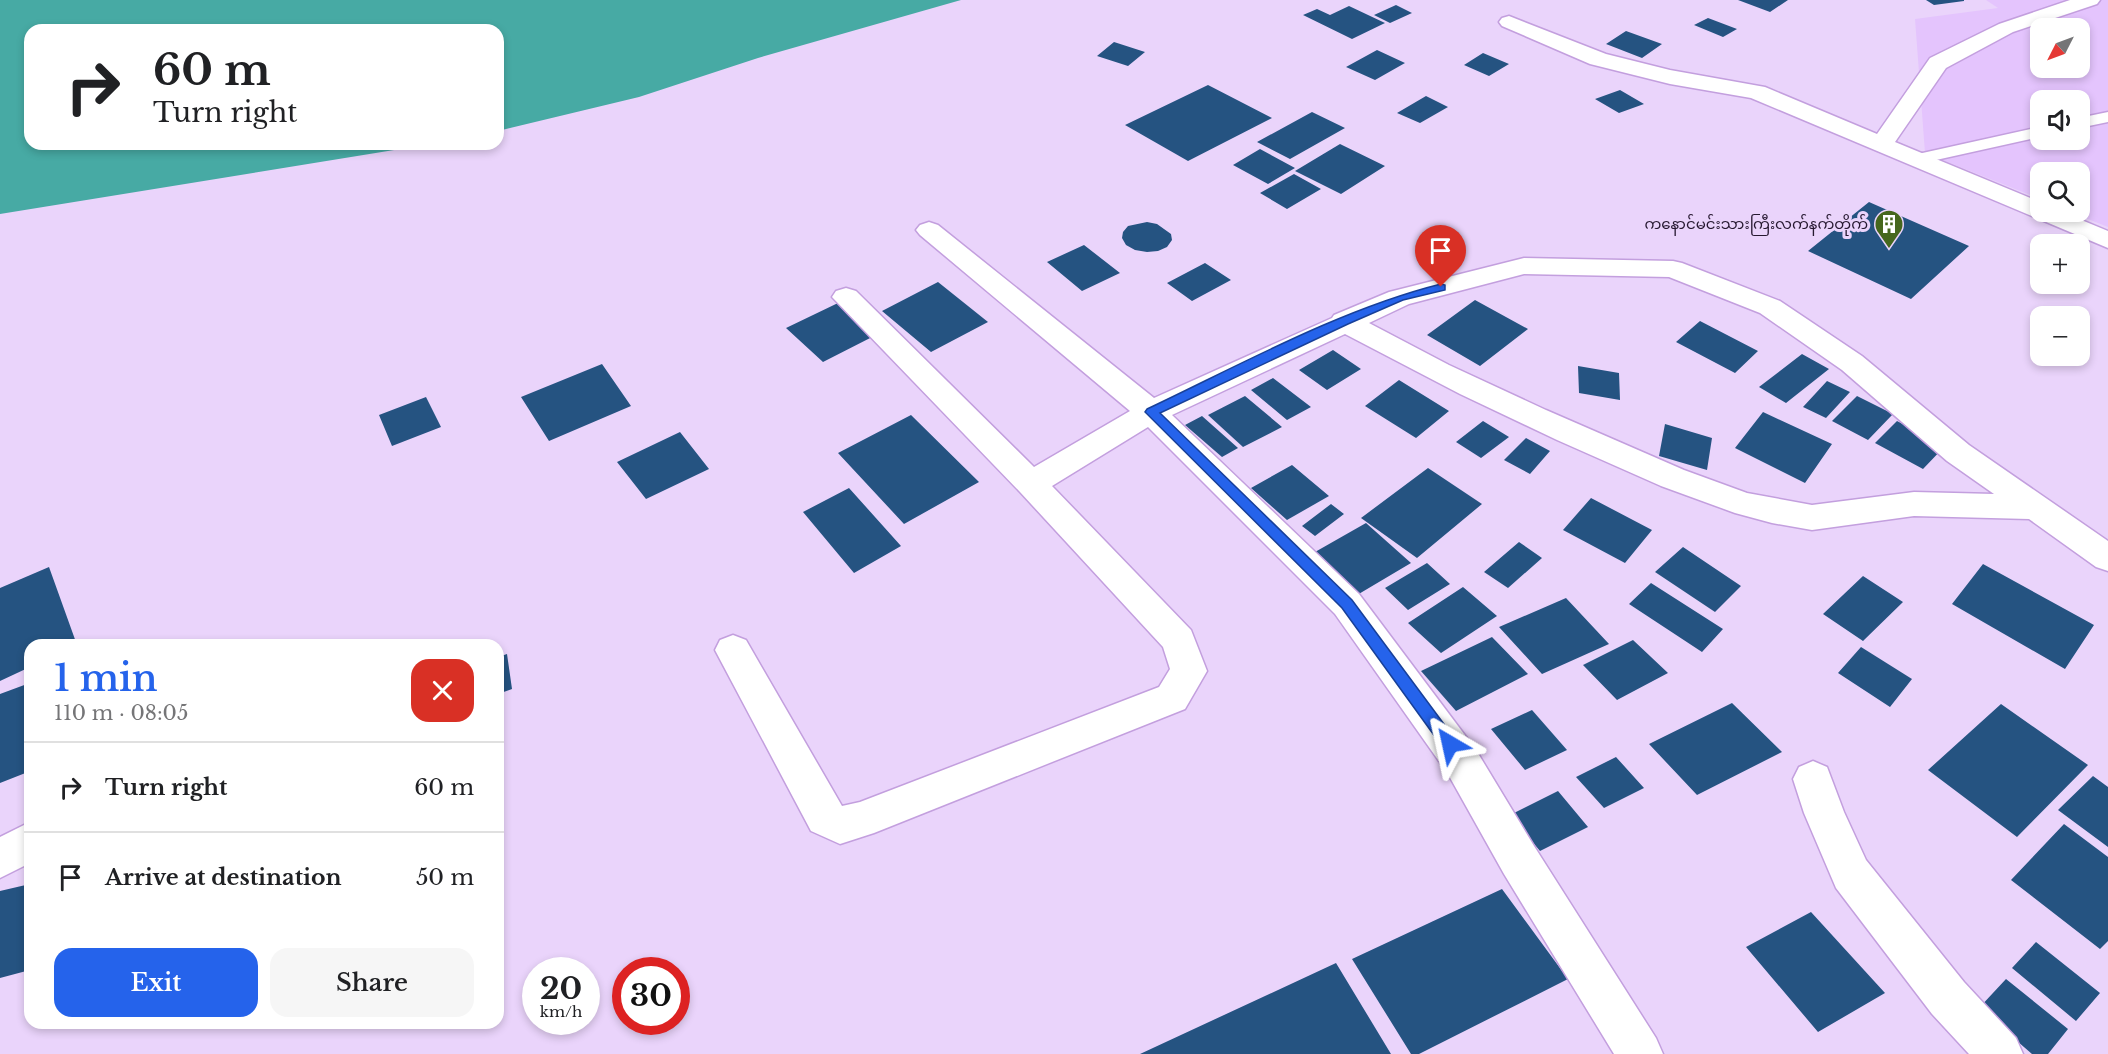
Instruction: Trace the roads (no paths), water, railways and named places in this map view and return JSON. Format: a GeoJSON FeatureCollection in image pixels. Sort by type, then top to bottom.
{"type":"FeatureCollection","features":[{"type":"Feature","properties":{"kind":"street"},"geometry":{"type":"LineString","coordinates":[[1882,144],[1938,63],[2006,28],[2090,0]]}},
{"type":"Feature","properties":{"kind":"street"},"geometry":{"type":"LineString","coordinates":[[1509,22],[1598,59],[1670,77],[1757,92],[2030,206]]}},
{"type":"Feature","properties":{"kind":"street"},"geometry":{"type":"LineString","coordinates":[[2066,222],[2108,240]]}},
{"type":"Feature","properties":{"kind":"street"},"geometry":{"type":"LineString","coordinates":[[928,230],[1151,412],[1347,604],[1462,762],[1519,860],[1640,1054]]}},
{"type":"Feature","properties":{"kind":"street"},"geometry":{"type":"LineString","coordinates":[[1031,484],[1151,412],[1344,321],[1399,298],[1524,266],[1674,269],[1770,307],[1852,363],[1958,453],[2032,507],[2108,558]]}},
{"type":"Feature","properties":{"kind":"street"},"geometry":{"type":"LineString","coordinates":[[733,650],[825,818],[840,825],[860,820],[1172,698],[1189,671],[1178,640],[1031,484],[846,297]]}},
{"type":"Feature","properties":{"kind":"street"},"geometry":{"type":"LineString","coordinates":[[1344,321],[1420,364],[1544,423],[1682,483],[1739,502],[1797,516],[1826,518],[1873,508],[1915,504],[2032,507]]}},
{"type":"Feature","properties":{"kind":"street"},"geometry":{"type":"LineString","coordinates":[[1813,778],[1824,813],[1851,874],[1948,998],[2000,1054]]}},
{"type":"Feature","properties":{"kind":"street"},"geometry":{"type":"LineString","coordinates":[[0,859],[24,845]]}},
{"type":"Feature","properties":{"kind":"lane"},"geometry":{"type":"LineString","coordinates":[[2090,121],[2108,117]]}},
{"type":"Feature","properties":{"kind":"lane"},"geometry":{"type":"LineString","coordinates":[[1918,159],[2030,134]]}},
{"type":"Feature","properties":{"kind":"place","name":"ကနောင်မင်းသားကြီးလက်နက်တိုက်"},"geometry":{"type":"Point","coordinates":[1889,250]}}]}
